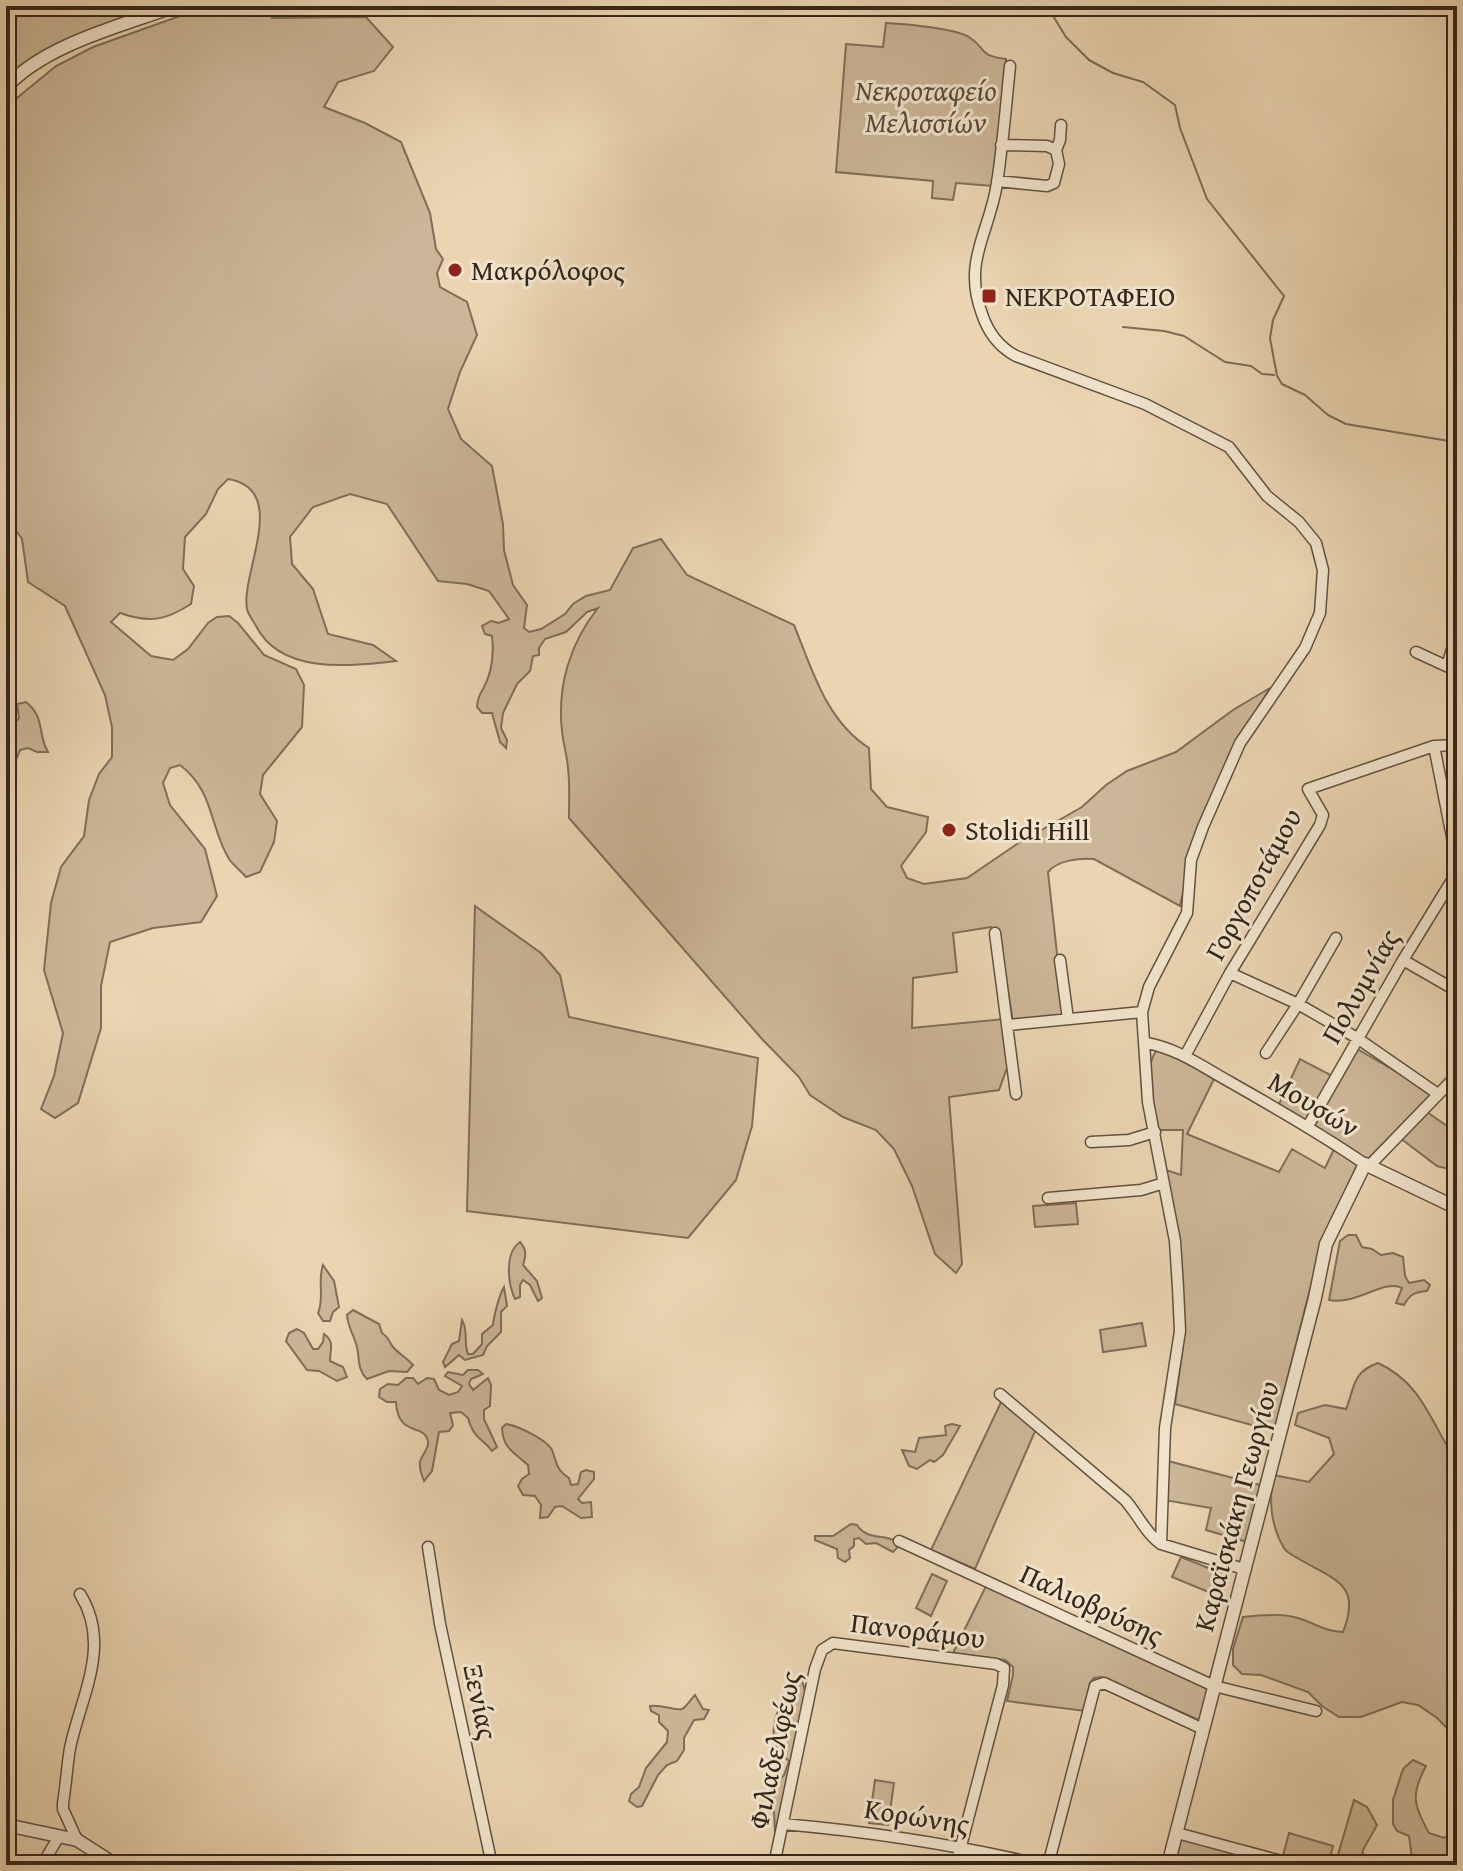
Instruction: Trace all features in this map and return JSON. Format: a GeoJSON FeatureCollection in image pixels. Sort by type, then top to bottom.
{"type":"FeatureCollection","features":[{"type":"Feature","properties":{"kind":"street"},"geometry":{"type":"LineString","coordinates":[[6,87],[22,72],[54,52],[175,6]]}},
{"type":"Feature","properties":{"kind":"street"},"geometry":{"type":"LineString","coordinates":[[1010,66],[997,181],[975,257],[974,276],[985,323],[1004,350],[1056,373],[1145,404],[1229,447],[1267,496],[1299,522],[1316,543],[1323,570],[1320,613],[1305,648],[1240,743],[1203,827],[1191,860],[1187,913],[1149,987],[1142,1012],[1146,1084],[1175,1241],[1180,1331],[1165,1428],[1161,1544]]}},
{"type":"Feature","properties":{"kind":"street"},"geometry":{"type":"LineString","coordinates":[[997,181],[1047,186],[1054,183],[1059,164],[1056,150],[1061,125]]}},
{"type":"Feature","properties":{"kind":"street"},"geometry":{"type":"LineString","coordinates":[[1001,145],[1047,146],[1056,150]]}},
{"type":"Feature","properties":{"kind":"street"},"geometry":{"type":"LineString","coordinates":[[1416,652],[1452,669],[1457,632]]}},
{"type":"Feature","properties":{"kind":"street","name":"Γοργοποτάμου"},"geometry":{"type":"LineString","coordinates":[[1185,1056],[1230,973],[1320,825],[1323,815],[1308,789],[1434,746],[1457,745]]}},
{"type":"Feature","properties":{"kind":"street"},"geometry":{"type":"LineString","coordinates":[[1434,746],[1457,862]]}},
{"type":"Feature","properties":{"kind":"street","name":"Πολυμνίας"},"geometry":{"type":"LineString","coordinates":[[1308,1126],[1457,872]]}},
{"type":"Feature","properties":{"kind":"street"},"geometry":{"type":"LineString","coordinates":[[995,933],[1016,1094]]}},
{"type":"Feature","properties":{"kind":"street"},"geometry":{"type":"LineString","coordinates":[[1266,1053],[1336,938]]}},
{"type":"Feature","properties":{"kind":"street"},"geometry":{"type":"LineString","coordinates":[[1060,960],[1068,1019]]}},
{"type":"Feature","properties":{"kind":"street"},"geometry":{"type":"LineString","coordinates":[[1403,960],[1457,991]]}},
{"type":"Feature","properties":{"kind":"street"},"geometry":{"type":"LineString","coordinates":[[1230,973],[1298,1004],[1357,1038],[1438,1094]]}},
{"type":"Feature","properties":{"kind":"street"},"geometry":{"type":"LineString","coordinates":[[1009,1025],[1142,1012]]}},
{"type":"Feature","properties":{"kind":"street","name":"Μουσών"},"geometry":{"type":"LineString","coordinates":[[1146,1043],[1185,1056],[1308,1126],[1367,1165],[1457,1208]]}},
{"type":"Feature","properties":{"kind":"street"},"geometry":{"type":"LineString","coordinates":[[1367,1165],[1457,1075]]}},
{"type":"Feature","properties":{"kind":"street"},"geometry":{"type":"LineString","coordinates":[[1091,1142],[1129,1140],[1155,1132]]}},
{"type":"Feature","properties":{"kind":"street","name":"Καραϊσκάκη Γεωργίου"},"geometry":{"type":"LineString","coordinates":[[1168,1865],[1315,1298],[1326,1244],[1367,1165]]}},
{"type":"Feature","properties":{"kind":"street"},"geometry":{"type":"LineString","coordinates":[[1048,1198],[1141,1190],[1164,1183]]}},
{"type":"Feature","properties":{"kind":"street"},"geometry":{"type":"LineString","coordinates":[[1000,1394],[1125,1500],[1154,1539],[1161,1544],[1244,1569]]}},
{"type":"Feature","properties":{"kind":"street","name":"Παλιοβρύσης"},"geometry":{"type":"LineString","coordinates":[[899,1541],[1214,1686],[1316,1711]]}},
{"type":"Feature","properties":{"kind":"street","name":"Ξενίας"},"geometry":{"type":"LineString","coordinates":[[428,1547],[440,1624],[492,1865]]}},
{"type":"Feature","properties":{"kind":"street"},"geometry":{"type":"LineString","coordinates":[[77,1840],[63,1803],[70,1748],[96,1650],[95,1633],[80,1594]]}},
{"type":"Feature","properties":{"kind":"street","name":"Πανοράμου"},"geometry":{"type":"LineString","coordinates":[[826,1647],[842,1644],[996,1664],[1004,1668],[1003,1685],[960,1846]]}},
{"type":"Feature","properties":{"kind":"street","name":"Φιλαδελφέως"},"geometry":{"type":"LineString","coordinates":[[774,1865],[815,1669],[819,1654],[826,1647]]}},
{"type":"Feature","properties":{"kind":"street"},"geometry":{"type":"LineString","coordinates":[[1048,1865],[1095,1686],[1104,1683],[1203,1729]]}},
{"type":"Feature","properties":{"kind":"street","name":"Κορώνης"},"geometry":{"type":"LineString","coordinates":[[783,1824],[874,1832],[960,1846],[1042,1865]]}},
{"type":"Feature","properties":{"kind":"street"},"geometry":{"type":"LineString","coordinates":[[6,1825],[77,1840],[116,1865]]}},
{"type":"Feature","properties":{"kind":"street"},"geometry":{"type":"LineString","coordinates":[[1177,1833],[1281,1861]]}},
{"type":"Feature","properties":{"kind":"street"},"geometry":{"type":"LineString","coordinates":[[42,1865],[58,1838]]}},
{"type":"Feature","properties":{"kind":"street"},"geometry":{"type":"LineString","coordinates":[[956,1865],[960,1846]]}},
{"type":"Feature","properties":{"kind":"green space"},"geometry":{"type":"Polygon","coordinates":[[[6,6],[169,6],[130,20],[6,83],[6,6]]]}},
{"type":"Feature","properties":{"kind":"green space"},"geometry":{"type":"Polygon","coordinates":[[[208,6],[265,6],[272,18],[366,17],[393,47],[374,71],[338,82],[324,107],[365,123],[401,142],[430,213],[436,249],[443,259],[437,273],[440,287],[467,302],[477,335],[448,409],[461,439],[492,466],[503,524],[504,550],[513,585],[527,605],[524,628],[529,632],[541,629],[586,596],[610,590],[633,548],[661,539],[687,575],[794,625],[831,709],[854,737],[869,748],[871,789],[887,807],[928,817],[926,832],[901,866],[907,878],[924,884],[967,878],[1017,844],[1082,807],[1127,771],[1176,752],[1233,710],[1270,688],[1229,756],[1196,832],[1180,906],[1094,859],[1063,862],[1048,872],[1064,1017],[1013,1022],[998,932],[991,927],[953,933],[957,972],[913,978],[912,1028],[1004,1019],[1008,1065],[999,1090],[949,1097],[962,1264],[956,1273],[935,1254],[912,1186],[894,1149],[876,1130],[843,1117],[810,1095],[799,1077],[762,1039],[569,818],[569,774],[561,714],[564,682],[573,650],[598,608],[587,612],[566,632],[545,639],[539,648],[539,655],[533,656],[530,671],[517,684],[503,713],[501,728],[507,740],[506,748],[500,742],[492,713],[482,713],[477,707],[492,656],[492,636],[485,634],[482,626],[491,621],[499,623],[509,619],[489,591],[467,584],[438,581],[387,504],[350,494],[313,507],[290,537],[292,564],[313,589],[328,634],[373,645],[396,661],[358,665],[318,664],[282,653],[267,642],[247,609],[260,515],[257,499],[247,486],[228,479],[218,489],[206,514],[185,537],[183,569],[194,586],[191,604],[157,619],[120,613],[111,622],[151,656],[173,660],[188,649],[208,623],[217,617],[229,616],[264,655],[296,669],[304,685],[302,727],[263,775],[260,794],[277,821],[274,842],[260,872],[246,877],[223,847],[200,786],[180,765],[170,768],[163,783],[170,805],[205,849],[217,896],[201,922],[153,928],[110,942],[101,986],[101,1028],[78,1103],[55,1118],[41,1109],[54,1076],[63,1033],[44,970],[51,903],[61,867],[84,836],[89,800],[99,774],[112,757],[112,727],[105,695],[65,606],[28,582],[22,539],[6,517],[6,107],[56,66],[93,47],[208,6]]]}},
{"type":"Feature","properties":{"kind":"green space","name":"Νεκροταφείο Μελισσίών"},"geometry":{"type":"Polygon","coordinates":[[[886,23],[962,34],[975,41],[986,53],[1006,59],[993,186],[956,183],[953,200],[932,198],[933,181],[836,172],[846,44],[883,47],[886,23]]]}},
{"type":"Feature","properties":{"kind":"green space"},"geometry":{"type":"Polygon","coordinates":[[[26,702],[39,720],[48,752],[28,748],[20,750],[16,760],[6,768],[10,737],[6,730],[6,717],[16,722],[19,718],[17,704],[26,702]]]}},
{"type":"Feature","properties":{"kind":"green space"},"geometry":{"type":"Polygon","coordinates":[[[475,906],[541,953],[560,975],[569,1017],[758,1058],[752,1126],[736,1180],[688,1238],[467,1211],[475,906]]]}},
{"type":"Feature","properties":{"kind":"green space"},"geometry":{"type":"Polygon","coordinates":[[[1352,1046],[1433,1093],[1367,1160],[1279,1104],[1300,1059],[1336,1078],[1352,1046]]]}},
{"type":"Feature","properties":{"kind":"green space"},"geometry":{"type":"Polygon","coordinates":[[[1166,1050],[1215,1077],[1187,1134],[1279,1172],[1292,1149],[1325,1168],[1335,1147],[1358,1163],[1322,1242],[1274,1431],[1175,1404],[1183,1345],[1177,1240],[1166,1170],[1181,1175],[1183,1130],[1157,1130],[1149,1079],[1156,1051],[1166,1050]]]}},
{"type":"Feature","properties":{"kind":"green space"},"geometry":{"type":"Polygon","coordinates":[[[1427,1112],[1457,1133],[1457,1171],[1437,1166],[1400,1138],[1427,1112]]]}},
{"type":"Feature","properties":{"kind":"green space"},"geometry":{"type":"Polygon","coordinates":[[[1076,1203],[1078,1224],[1035,1227],[1033,1206],[1076,1203]]]}},
{"type":"Feature","properties":{"kind":"green space"},"geometry":{"type":"Polygon","coordinates":[[[1348,1235],[1356,1235],[1362,1247],[1381,1255],[1393,1253],[1403,1257],[1409,1283],[1424,1280],[1430,1285],[1427,1291],[1413,1294],[1404,1305],[1396,1303],[1402,1288],[1394,1286],[1350,1299],[1329,1300],[1340,1241],[1348,1235]]]}},
{"type":"Feature","properties":{"kind":"green space"},"geometry":{"type":"Polygon","coordinates":[[[520,1242],[525,1253],[523,1265],[537,1281],[542,1298],[538,1301],[530,1285],[523,1280],[520,1297],[515,1299],[513,1293],[509,1277],[511,1253],[520,1242]]]}},
{"type":"Feature","properties":{"kind":"green space"},"geometry":{"type":"Polygon","coordinates":[[[323,1265],[334,1281],[339,1307],[330,1321],[323,1321],[318,1313],[323,1265]]]}},
{"type":"Feature","properties":{"kind":"green space"},"geometry":{"type":"Polygon","coordinates":[[[504,1287],[507,1306],[501,1312],[501,1332],[483,1355],[465,1360],[459,1355],[445,1367],[443,1362],[452,1344],[459,1341],[462,1320],[468,1354],[473,1354],[482,1344],[482,1334],[493,1325],[504,1287]]]}},
{"type":"Feature","properties":{"kind":"green space"},"geometry":{"type":"Polygon","coordinates":[[[353,1310],[379,1324],[393,1347],[413,1365],[407,1372],[389,1371],[367,1379],[360,1368],[348,1320],[347,1315],[353,1310]]]}},
{"type":"Feature","properties":{"kind":"green space"},"geometry":{"type":"Polygon","coordinates":[[[1142,1323],[1146,1346],[1103,1352],[1100,1330],[1142,1323]]]}},
{"type":"Feature","properties":{"kind":"green space"},"geometry":{"type":"Polygon","coordinates":[[[297,1329],[304,1333],[313,1349],[318,1349],[324,1334],[330,1340],[330,1361],[343,1367],[347,1377],[337,1381],[319,1371],[307,1370],[286,1341],[289,1333],[297,1329]]]}},
{"type":"Feature","properties":{"kind":"green space"},"geometry":{"type":"Polygon","coordinates":[[[1378,1363],[1404,1380],[1414,1391],[1453,1456],[1457,1457],[1457,1738],[1418,1705],[1402,1702],[1361,1717],[1339,1717],[1308,1692],[1261,1675],[1242,1674],[1233,1665],[1233,1649],[1243,1617],[1288,1616],[1343,1632],[1349,1603],[1342,1585],[1291,1554],[1279,1539],[1271,1503],[1273,1475],[1309,1482],[1334,1454],[1329,1438],[1295,1425],[1298,1413],[1325,1405],[1346,1409],[1359,1376],[1378,1363]]]}},
{"type":"Feature","properties":{"kind":"green space"},"geometry":{"type":"Polygon","coordinates":[[[468,1370],[478,1370],[483,1374],[471,1379],[469,1384],[473,1390],[488,1378],[491,1385],[490,1406],[484,1410],[484,1419],[497,1447],[492,1451],[461,1412],[450,1413],[453,1425],[449,1431],[439,1432],[432,1471],[424,1481],[420,1464],[428,1445],[427,1438],[420,1431],[405,1425],[396,1402],[387,1402],[379,1397],[380,1389],[388,1384],[398,1385],[406,1378],[413,1378],[418,1384],[427,1378],[434,1379],[439,1390],[449,1395],[458,1392],[462,1386],[445,1376],[448,1372],[463,1375],[468,1370]]]}},
{"type":"Feature","properties":{"kind":"green space"},"geometry":{"type":"Polygon","coordinates":[[[1003,1398],[1036,1429],[975,1569],[931,1550],[1003,1398]]]}},
{"type":"Feature","properties":{"kind":"green space"},"geometry":{"type":"Polygon","coordinates":[[[506,1424],[531,1434],[549,1446],[559,1469],[569,1478],[571,1485],[578,1484],[581,1472],[594,1472],[594,1479],[578,1499],[582,1503],[591,1502],[592,1517],[581,1518],[562,1506],[555,1507],[548,1517],[540,1518],[541,1505],[535,1496],[523,1495],[518,1486],[529,1474],[528,1465],[507,1446],[502,1428],[506,1424]]]}},
{"type":"Feature","properties":{"kind":"green space"},"geometry":{"type":"Polygon","coordinates":[[[945,1426],[960,1426],[943,1455],[917,1469],[909,1466],[902,1450],[915,1452],[919,1438],[946,1435],[945,1426]]]}},
{"type":"Feature","properties":{"kind":"green space"},"geometry":{"type":"Polygon","coordinates":[[[1168,1461],[1260,1485],[1247,1542],[1206,1530],[1211,1508],[1164,1500],[1168,1461]]]}},
{"type":"Feature","properties":{"kind":"green space"},"geometry":{"type":"Polygon","coordinates":[[[851,1524],[870,1535],[896,1541],[897,1548],[893,1552],[876,1543],[866,1544],[859,1538],[854,1539],[854,1546],[849,1550],[850,1558],[845,1562],[838,1558],[837,1549],[815,1540],[815,1536],[833,1536],[851,1524]]]}},
{"type":"Feature","properties":{"kind":"green space"},"geometry":{"type":"Polygon","coordinates":[[[1181,1557],[1226,1575],[1218,1596],[1172,1577],[1181,1557]]]}},
{"type":"Feature","properties":{"kind":"green space"},"geometry":{"type":"Polygon","coordinates":[[[932,1574],[947,1581],[931,1616],[916,1608],[932,1574]]]}},
{"type":"Feature","properties":{"kind":"green space"},"geometry":{"type":"Polygon","coordinates":[[[986,1586],[1210,1688],[1201,1721],[1101,1677],[1094,1678],[1090,1683],[1085,1711],[1007,1701],[1013,1667],[1005,1660],[953,1653],[986,1586]]]}},
{"type":"Feature","properties":{"kind":"green space"},"geometry":{"type":"Polygon","coordinates":[[[801,1677],[806,1694],[775,1833],[773,1789],[784,1775],[789,1761],[775,1741],[776,1718],[786,1696],[801,1677]]]}},
{"type":"Feature","properties":{"kind":"green space"},"geometry":{"type":"Polygon","coordinates":[[[695,1695],[703,1709],[709,1710],[704,1719],[694,1720],[677,1761],[667,1765],[658,1775],[642,1806],[637,1807],[629,1801],[631,1794],[639,1787],[646,1768],[667,1742],[668,1731],[650,1706],[682,1709],[695,1695]]]}},
{"type":"Feature","properties":{"kind":"green space"},"geometry":{"type":"Polygon","coordinates":[[[1413,1760],[1426,1766],[1416,1793],[1417,1808],[1429,1833],[1444,1838],[1457,1828],[1457,1865],[1413,1865],[1409,1836],[1397,1831],[1393,1824],[1393,1800],[1403,1769],[1413,1760]]]}},
{"type":"Feature","properties":{"kind":"green space"},"geometry":{"type":"Polygon","coordinates":[[[875,1780],[894,1783],[888,1825],[869,1823],[875,1780]]]}},
{"type":"Feature","properties":{"kind":"green space"},"geometry":{"type":"Polygon","coordinates":[[[1354,1800],[1367,1807],[1377,1825],[1363,1850],[1362,1865],[1335,1865],[1354,1800]]]}},
{"type":"Feature","properties":{"kind":"green space"},"geometry":{"type":"Polygon","coordinates":[[[1289,1833],[1333,1846],[1328,1865],[1174,1865],[1181,1838],[1281,1863],[1289,1833]]]}},
{"type":"Feature","properties":{"kind":"waterway"},"geometry":{"type":"LineString","coordinates":[[1047,6],[1066,37],[1089,60],[1113,73],[1143,82],[1175,105],[1180,128],[1207,199],[1284,296],[1273,320],[1270,338],[1277,376],[1282,384],[1305,395],[1328,415],[1346,424],[1449,441],[1457,446]]}},
{"type":"Feature","properties":{"kind":"waterway"},"geometry":{"type":"LineString","coordinates":[[1123,327],[1184,336],[1225,362],[1251,366],[1262,374],[1274,375]]}},
{"type":"Feature","properties":{"kind":"place","name":"Μακρόλοφος"},"geometry":{"type":"Point","coordinates":[455,270]}},
{"type":"Feature","properties":{"kind":"place","name":"ΝΕΚΡΟΤΑΦΕΙΟ"},"geometry":{"type":"Point","coordinates":[989,296]}},
{"type":"Feature","properties":{"kind":"place","name":"Stolidi Hill"},"geometry":{"type":"Point","coordinates":[949,830]}}]}
